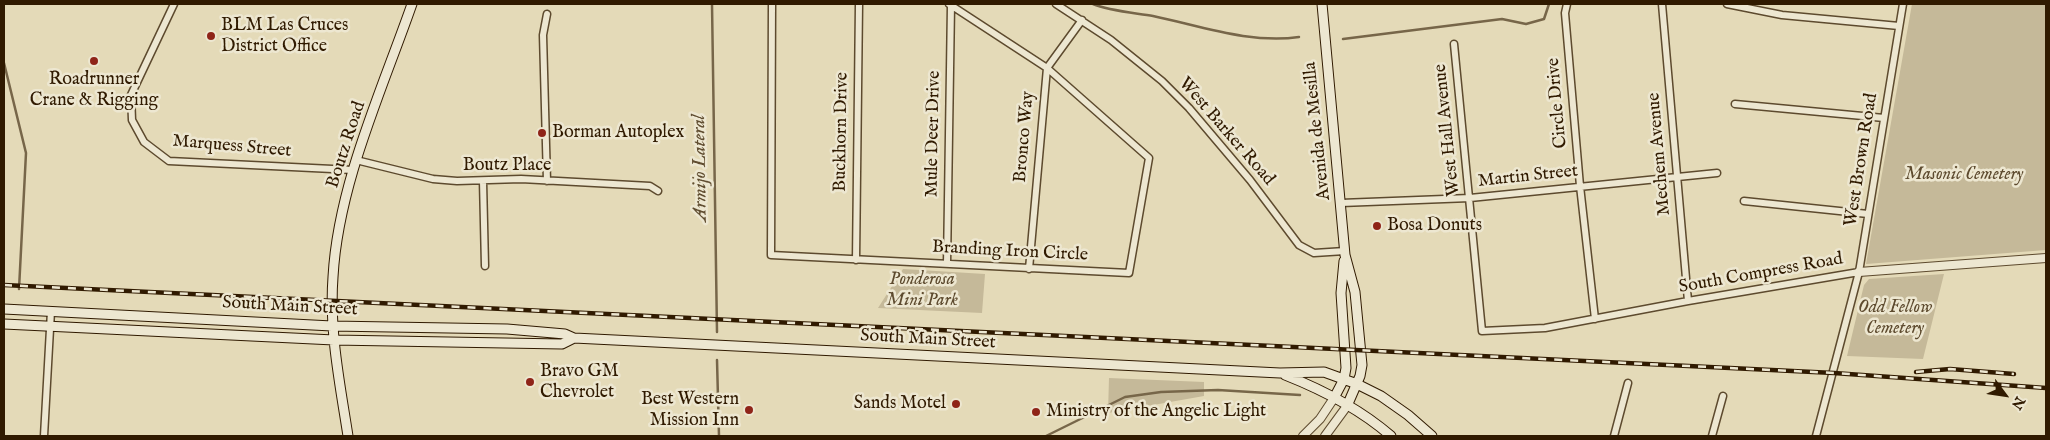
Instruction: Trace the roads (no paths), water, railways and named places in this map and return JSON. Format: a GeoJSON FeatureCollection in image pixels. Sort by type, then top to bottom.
{"type":"FeatureCollection","features":[{"type":"Feature","properties":{"kind":"main road","name":"Boutz Road"},"geometry":{"type":"LineString","coordinates":[[348,436],[332,326],[333,277],[338,235],[356,160],[412,4]]}},
{"type":"Feature","properties":{"kind":"main road","name":"Avenida de Mesilla"},"geometry":{"type":"LineString","coordinates":[[1322,4],[1345,253],[1354,292],[1362,365],[1357,384],[1347,406]]}},
{"type":"Feature","properties":{"kind":"main road","name":"Avenida de Mesilla"},"geometry":{"type":"LineString","coordinates":[[1334,398],[1344,379],[1346,368],[1341,293],[1345,253]]}},
{"type":"Feature","properties":{"kind":"main road","name":"South Main Street"},"geometry":{"type":"LineString","coordinates":[[4,309],[332,326],[507,329],[564,334],[574,338],[1280,373],[1324,372],[1357,384],[1381,396],[1408,415],[1432,436]]}},
{"type":"Feature","properties":{"kind":"main road","name":"South Main Street"},"geometry":{"type":"LineString","coordinates":[[4,324],[334,340],[562,344],[574,338]]}},
{"type":"Feature","properties":{"kind":"main road","name":"South Main Street"},"geometry":{"type":"LineString","coordinates":[[1280,373],[1315,387],[1368,417],[1391,436]]}},
{"type":"Feature","properties":{"kind":"street","name":"Marquess Street"},"geometry":{"type":"LineString","coordinates":[[174,4],[131,95],[132,120],[144,142],[169,161],[353,170]]}},
{"type":"Feature","properties":{"kind":"street","name":"Branding Iron Circle"},"geometry":{"type":"LineString","coordinates":[[772,4],[771,255],[1129,273],[1149,158],[1047,68],[950,4]]}},
{"type":"Feature","properties":{"kind":"street","name":"Buckhorn Drive"},"geometry":{"type":"LineString","coordinates":[[856,260],[859,4]]}},
{"type":"Feature","properties":{"kind":"street","name":"Mule Deer Drive"},"geometry":{"type":"LineString","coordinates":[[947,264],[950,4]]}},
{"type":"Feature","properties":{"kind":"street","name":"West Barker Road"},"geometry":{"type":"LineString","coordinates":[[1056,4],[1082,20],[1138,61],[1189,108],[1250,180],[1299,245],[1314,253],[1345,253]]}},
{"type":"Feature","properties":{"kind":"street","name":"Circle Drive"},"geometry":{"type":"LineString","coordinates":[[1567,4],[1565,13],[1580,186],[1596,319]]}},
{"type":"Feature","properties":{"kind":"street","name":"Mechem Avenue"},"geometry":{"type":"LineString","coordinates":[[1662,4],[1688,301]]}},
{"type":"Feature","properties":{"kind":"street"},"geometry":{"type":"LineString","coordinates":[[1727,4],[1782,15],[1899,26]]}},
{"type":"Feature","properties":{"kind":"street","name":"West Brown Road"},"geometry":{"type":"LineString","coordinates":[[1816,436],[1859,272],[1903,4]]}},
{"type":"Feature","properties":{"kind":"street"},"geometry":{"type":"LineString","coordinates":[[547,181],[543,34],[548,14]]}},
{"type":"Feature","properties":{"kind":"street","name":"Bronco Way"},"geometry":{"type":"LineString","coordinates":[[1029,269],[1047,68],[1082,20]]}},
{"type":"Feature","properties":{"kind":"street","name":"West Hall Avenue"},"geometry":{"type":"LineString","coordinates":[[1454,44],[1482,331]]}},
{"type":"Feature","properties":{"kind":"street"},"geometry":{"type":"LineString","coordinates":[[1736,104],[1884,118]]}},
{"type":"Feature","properties":{"kind":"street","name":"Boutz Place"},"geometry":{"type":"LineString","coordinates":[[356,160],[433,179],[457,182],[521,179],[650,186],[658,191]]}},
{"type":"Feature","properties":{"kind":"street","name":"Martin Street"},"geometry":{"type":"LineString","coordinates":[[1341,203],[1470,198],[1718,173]]}},
{"type":"Feature","properties":{"kind":"street"},"geometry":{"type":"LineString","coordinates":[[483,181],[485,266]]}},
{"type":"Feature","properties":{"kind":"street"},"geometry":{"type":"LineString","coordinates":[[1744,201],[1868,214]]}},
{"type":"Feature","properties":{"kind":"street","name":"South Compress Road"},"geometry":{"type":"LineString","coordinates":[[1482,331],[1545,328],[1859,272],[2046,258]]}},
{"type":"Feature","properties":{"kind":"street"},"geometry":{"type":"LineString","coordinates":[[44,436],[51,311]]}},
{"type":"Feature","properties":{"kind":"street"},"geometry":{"type":"LineString","coordinates":[[1614,436],[1628,383]]}},
{"type":"Feature","properties":{"kind":"street"},"geometry":{"type":"LineString","coordinates":[[1712,436],[1723,396]]}},
{"type":"Feature","properties":{"kind":"street"},"geometry":{"type":"LineString","coordinates":[[1303,436],[1320,419],[1334,398]]}},
{"type":"Feature","properties":{"kind":"street"},"geometry":{"type":"LineString","coordinates":[[1325,436],[1347,406]]}},
{"type":"Feature","properties":{"kind":"waterway","name":"Armijo Lateral"},"geometry":{"type":"LineString","coordinates":[[712,4],[717,332]]}},
{"type":"Feature","properties":{"kind":"waterway","name":"Armijo Lateral"},"geometry":{"type":"LineString","coordinates":[[1093,4],[1244,36],[1281,39],[1299,37]]}},
{"type":"Feature","properties":{"kind":"waterway","name":"Armijo Lateral"},"geometry":{"type":"LineString","coordinates":[[1343,39],[1502,19],[1526,24],[1544,19],[1549,4]]}},
{"type":"Feature","properties":{"kind":"waterway"},"geometry":{"type":"LineString","coordinates":[[4,63],[26,153],[19,289]]}},
{"type":"Feature","properties":{"kind":"waterway","name":"Armijo Lateral"},"geometry":{"type":"LineString","coordinates":[[717,360],[719,436]]}},
{"type":"Feature","properties":{"kind":"waterway"},"geometry":{"type":"LineString","coordinates":[[1046,436],[1125,397],[1161,392],[1218,390],[1300,395]]}},
{"type":"Feature","properties":{"kind":"railway"},"geometry":{"type":"LineString","coordinates":[[4,285],[1834,373],[2046,388]]}},
{"type":"Feature","properties":{"kind":"railway"},"geometry":{"type":"LineString","coordinates":[[1916,372],[1950,369],[2014,374]]}},
{"type":"Feature","properties":{"kind":"place","name":"BLM Las Cruces District Office"},"geometry":{"type":"Point","coordinates":[211,36]}},
{"type":"Feature","properties":{"kind":"place","name":"Roadrunner Crane & Rigging"},"geometry":{"type":"Point","coordinates":[94,61]}},
{"type":"Feature","properties":{"kind":"place","name":"Borman Autoplex"},"geometry":{"type":"Point","coordinates":[542,133]}},
{"type":"Feature","properties":{"kind":"place","name":"Bosa Donuts"},"geometry":{"type":"Point","coordinates":[1377,226]}},
{"type":"Feature","properties":{"kind":"place","name":"Bravo GM Chevrolet"},"geometry":{"type":"Point","coordinates":[530,382]}},
{"type":"Feature","properties":{"kind":"place","name":"Sands Motel"},"geometry":{"type":"Point","coordinates":[956,404]}},
{"type":"Feature","properties":{"kind":"place","name":"Best Western Mission Inn"},"geometry":{"type":"Point","coordinates":[749,410]}},
{"type":"Feature","properties":{"kind":"place","name":"Ministry of the Angelic Light"},"geometry":{"type":"Point","coordinates":[1036,412]}},
{"type":"Feature","properties":{"kind":"park label","name":"Masonic Cemetery"},"geometry":{"type":"Point","coordinates":[1964,175]}},
{"type":"Feature","properties":{"kind":"park label","name":"Ponderosa Mini Park"},"geometry":{"type":"Point","coordinates":[922,290]}},
{"type":"Feature","properties":{"kind":"park label","name":"Odd Fellow Cemetery"},"geometry":{"type":"Point","coordinates":[1895,318]}}]}
